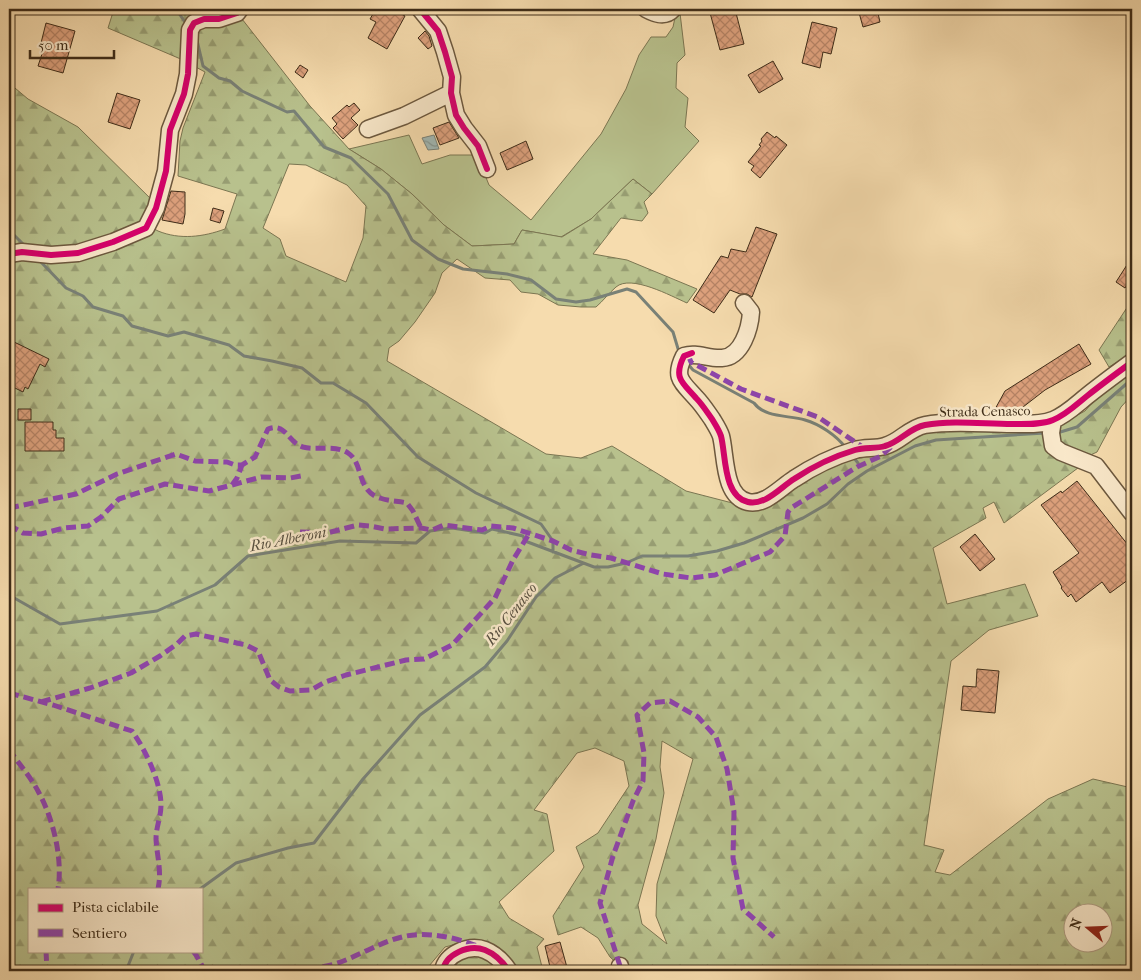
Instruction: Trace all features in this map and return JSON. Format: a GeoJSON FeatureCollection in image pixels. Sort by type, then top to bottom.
{"type":"FeatureCollection","features":[{"type":"Feature","properties":{"kind":"street"},"geometry":{"type":"LineString","coordinates":[[9,254],[22,252],[51,255],[78,253],[113,242],[146,228],[156,208],[166,170],[170,130],[188,74],[192,27],[204,19],[220,19],[237,13],[240,9]]}},
{"type":"Feature","properties":{"kind":"street"},"geometry":{"type":"LineString","coordinates":[[420,9],[438,31],[446,52],[452,78],[451,93],[456,115],[478,146],[488,169]]}},
{"type":"Feature","properties":{"kind":"street"},"geometry":{"type":"LineString","coordinates":[[646,9],[654,14],[663,15],[673,9]]}},
{"type":"Feature","properties":{"kind":"street"},"geometry":{"type":"LineString","coordinates":[[368,129],[404,116],[451,93]]}},
{"type":"Feature","properties":{"kind":"street","name":"Strada Cenasco"},"geometry":{"type":"LineString","coordinates":[[744,303],[751,312],[750,326],[737,351],[730,356],[721,358],[692,353],[684,356],[679,366],[679,377],[716,425],[721,435],[727,472],[733,492],[739,498],[749,502],[758,502],[774,494],[794,479],[839,456],[864,448],[894,443],[908,432],[924,425],[957,423],[1031,424],[1053,420],[1068,412],[1132,362]]}},
{"type":"Feature","properties":{"kind":"street"},"geometry":{"type":"LineString","coordinates":[[1053,420],[1051,433],[1053,446],[1060,452],[1096,466],[1132,513]]}},
{"type":"Feature","properties":{"kind":"street"},"geometry":{"type":"LineString","coordinates":[[442,971],[443,966],[454,953],[484,949],[498,957],[509,971]]}},
{"type":"Feature","properties":{"kind":"green space"},"geometry":{"type":"Polygon","coordinates":[[[114,9],[236,9],[310,106],[349,149],[381,169],[412,194],[444,225],[472,246],[514,244],[522,230],[562,237],[591,219],[633,179],[652,194],[644,202],[648,213],[642,221],[621,218],[593,254],[627,260],[697,289],[687,303],[661,291],[631,283],[616,287],[596,307],[558,305],[538,294],[521,292],[510,280],[485,278],[457,259],[442,273],[435,293],[415,322],[399,341],[389,348],[387,361],[546,454],[581,458],[612,446],[686,491],[744,506],[814,471],[929,430],[1046,430],[1048,437],[1086,462],[1004,523],[994,502],[983,508],[986,518],[933,548],[947,604],[1025,584],[1038,616],[989,630],[951,661],[924,845],[944,850],[935,872],[950,875],[1048,799],[1093,779],[1132,788],[1132,971],[625,971],[610,957],[598,938],[581,927],[558,935],[553,916],[584,867],[576,847],[598,833],[629,786],[624,761],[595,748],[577,753],[534,810],[547,814],[554,851],[499,902],[509,918],[544,939],[537,947],[543,971],[513,971],[487,945],[472,940],[445,947],[429,966],[430,971],[9,971],[9,83],[28,99],[78,127],[155,203],[145,220],[151,226],[166,234],[192,236],[225,229],[237,194],[178,176],[180,141],[183,128],[205,72],[183,60],[108,28],[114,9]],[[289,164],[263,228],[280,239],[286,256],[346,282],[363,238],[366,206],[347,185],[306,165],[289,164]],[[662,741],[660,767],[664,793],[656,839],[638,905],[642,924],[667,944],[656,916],[657,884],[693,759],[662,741]]]}},
{"type":"Feature","properties":{"kind":"green space"},"geometry":{"type":"Polygon","coordinates":[[[676,13],[680,13],[685,55],[677,63],[676,88],[688,98],[685,127],[699,141],[652,194],[633,179],[591,219],[561,237],[522,230],[514,244],[472,246],[444,225],[412,194],[381,169],[349,149],[409,135],[422,164],[450,155],[477,155],[489,185],[531,220],[601,134],[626,89],[639,55],[651,37],[666,37],[673,27],[676,13]]]}},
{"type":"Feature","properties":{"kind":"green space"},"geometry":{"type":"Polygon","coordinates":[[[1132,300],[1132,353],[1109,367],[1099,350],[1132,300]]]}},
{"type":"Feature","properties":{"kind":"green space"},"geometry":{"type":"Polygon","coordinates":[[[1132,366],[1132,395],[1121,407],[1097,452],[1086,457],[1056,444],[1057,426],[1085,411],[1106,387],[1132,366]]]}},
{"type":"Feature","properties":{"kind":"green space"},"geometry":{"type":"Polygon","coordinates":[[[482,952],[505,971],[446,971],[456,956],[482,952]]]}},
{"type":"Feature","properties":{"kind":"water"},"geometry":{"type":"Polygon","coordinates":[[[434,135],[439,149],[428,150],[422,138],[434,135]]]}},
{"type":"Feature","properties":{"kind":"building"},"geometry":{"type":"Polygon","coordinates":[[[376,9],[392,9],[405,16],[387,49],[368,38],[376,22],[370,19],[376,9]]]}},
{"type":"Feature","properties":{"kind":"building"},"geometry":{"type":"Polygon","coordinates":[[[709,9],[735,9],[744,44],[720,50],[709,9]]]}},
{"type":"Feature","properties":{"kind":"building"},"geometry":{"type":"Polygon","coordinates":[[[858,9],[877,9],[880,22],[863,27],[858,9]]]}},
{"type":"Feature","properties":{"kind":"building"},"geometry":{"type":"Polygon","coordinates":[[[812,22],[837,28],[831,54],[823,52],[820,68],[802,63],[812,22]]]}},
{"type":"Feature","properties":{"kind":"building"},"geometry":{"type":"Polygon","coordinates":[[[46,23],[75,31],[63,73],[38,66],[44,48],[40,47],[46,23]]]}},
{"type":"Feature","properties":{"kind":"building"},"geometry":{"type":"Polygon","coordinates":[[[425,31],[429,36],[432,46],[428,49],[418,38],[425,31]]]}},
{"type":"Feature","properties":{"kind":"building"},"geometry":{"type":"Polygon","coordinates":[[[773,61],[783,79],[759,93],[748,75],[773,61]]]}},
{"type":"Feature","properties":{"kind":"building"},"geometry":{"type":"Polygon","coordinates":[[[300,65],[308,70],[303,78],[295,72],[300,65]]]}},
{"type":"Feature","properties":{"kind":"building"},"geometry":{"type":"Polygon","coordinates":[[[117,93],[140,100],[130,129],[108,122],[117,93]]]}},
{"type":"Feature","properties":{"kind":"building"},"geometry":{"type":"Polygon","coordinates":[[[354,103],[360,110],[351,118],[358,125],[343,139],[333,128],[337,124],[332,118],[347,105],[349,107],[354,103]]]}},
{"type":"Feature","properties":{"kind":"building"},"geometry":{"type":"Polygon","coordinates":[[[449,122],[459,138],[440,145],[433,128],[449,122]]]}},
{"type":"Feature","properties":{"kind":"building"},"geometry":{"type":"Polygon","coordinates":[[[767,132],[775,138],[776,136],[787,145],[760,178],[751,170],[754,166],[748,162],[761,146],[759,145],[762,141],[761,139],[767,132]]]}},
{"type":"Feature","properties":{"kind":"building"},"geometry":{"type":"Polygon","coordinates":[[[526,141],[533,159],[507,170],[500,153],[526,141]]]}},
{"type":"Feature","properties":{"kind":"building"},"geometry":{"type":"Polygon","coordinates":[[[171,191],[185,192],[183,224],[162,220],[171,191]]]}},
{"type":"Feature","properties":{"kind":"building"},"geometry":{"type":"Polygon","coordinates":[[[213,208],[224,211],[220,223],[210,220],[213,208]]]}},
{"type":"Feature","properties":{"kind":"building"},"geometry":{"type":"Polygon","coordinates":[[[756,227],[777,234],[752,297],[730,290],[714,313],[693,300],[721,256],[728,258],[731,249],[746,252],[756,227]]]}},
{"type":"Feature","properties":{"kind":"building"},"geometry":{"type":"Polygon","coordinates":[[[1132,257],[1132,277],[1125,288],[1116,282],[1132,257]]]}},
{"type":"Feature","properties":{"kind":"building"},"geometry":{"type":"Polygon","coordinates":[[[12,341],[49,359],[45,367],[40,364],[28,389],[25,387],[23,392],[9,385],[9,348],[12,341]]]}},
{"type":"Feature","properties":{"kind":"building"},"geometry":{"type":"Polygon","coordinates":[[[1079,344],[1091,364],[1045,390],[1014,414],[1003,414],[994,411],[1005,391],[1079,344]]]}},
{"type":"Feature","properties":{"kind":"building"},"geometry":{"type":"Polygon","coordinates":[[[18,409],[31,409],[31,420],[18,420],[18,409]]]}},
{"type":"Feature","properties":{"kind":"building"},"geometry":{"type":"Polygon","coordinates":[[[25,422],[53,422],[56,438],[64,438],[64,451],[25,451],[25,422]]]}},
{"type":"Feature","properties":{"kind":"building"},"geometry":{"type":"Polygon","coordinates":[[[1077,481],[1132,550],[1132,577],[1110,593],[1102,582],[1076,602],[1071,594],[1068,597],[1061,588],[1053,572],[1079,553],[1041,505],[1061,491],[1062,493],[1077,481]]]}},
{"type":"Feature","properties":{"kind":"building"},"geometry":{"type":"Polygon","coordinates":[[[975,534],[995,559],[980,571],[960,547],[975,534]]]}},
{"type":"Feature","properties":{"kind":"building"},"geometry":{"type":"Polygon","coordinates":[[[977,669],[999,671],[995,713],[961,710],[963,686],[976,687],[977,669]]]}},
{"type":"Feature","properties":{"kind":"building"},"geometry":{"type":"Polygon","coordinates":[[[560,942],[568,971],[551,971],[545,946],[560,942]]]}},
{"type":"Feature","properties":{"kind":"waterway"},"geometry":{"type":"LineString","coordinates":[[176,9],[187,25]]}},
{"type":"Feature","properties":{"kind":"waterway"},"geometry":{"type":"LineString","coordinates":[[197,40],[203,66],[219,78],[230,81],[242,91],[287,112],[294,111],[324,147],[351,158],[388,194],[412,240],[438,259],[463,269],[507,274],[531,280],[556,299],[576,302],[590,300],[627,289],[636,292],[673,332],[679,352]]}},
{"type":"Feature","properties":{"kind":"waterway"},"geometry":{"type":"LineString","coordinates":[[9,230],[26,247]]}},
{"type":"Feature","properties":{"kind":"waterway"},"geometry":{"type":"LineString","coordinates":[[39,260],[66,288],[83,296],[93,307],[123,316],[132,326],[168,336],[184,332],[229,345],[244,356],[302,368],[321,383],[333,383],[366,403],[418,457],[476,493],[541,524],[553,541],[553,552]]}},
{"type":"Feature","properties":{"kind":"waterway"},"geometry":{"type":"LineString","coordinates":[[687,363],[693,370],[754,403],[770,414],[798,418],[821,427],[837,438],[845,447]]}},
{"type":"Feature","properties":{"kind":"waterway","name":"Rio Cenasco"},"geometry":{"type":"LineString","coordinates":[[1057,433],[1077,427],[1132,379]]}},
{"type":"Feature","properties":{"kind":"waterway","name":"Rio Alberoni"},"geometry":{"type":"LineString","coordinates":[[9,595],[60,624],[157,611],[215,585],[248,556],[340,541],[416,543],[430,531],[452,528],[485,533],[492,529],[523,536],[525,541],[594,567],[608,567],[626,563],[642,556],[688,556],[717,551],[744,543],[803,518],[827,504],[848,484],[867,471],[915,446],[936,440],[1045,433]]}},
{"type":"Feature","properties":{"kind":"waterway"},"geometry":{"type":"LineString","coordinates":[[854,458],[858,463]]}},
{"type":"Feature","properties":{"kind":"waterway","name":"Rio Cenasco"},"geometry":{"type":"LineString","coordinates":[[201,888],[236,863],[288,848],[314,843],[363,779],[420,715],[485,667],[507,641],[536,597],[555,578],[582,564]]}},
{"type":"Feature","properties":{"kind":"waterway","name":"Rio Cenasco"},"geometry":{"type":"LineString","coordinates":[[126,971],[134,952]]}},
{"type":"Feature","properties":{"kind":"marked path"},"geometry":{"type":"LineString","coordinates":[[688,355],[691,362],[741,389],[818,417],[864,448]]}},
{"type":"Feature","properties":{"kind":"marked path"},"geometry":{"type":"LineString","coordinates":[[9,508],[76,494],[117,474],[176,454],[195,461],[227,462],[242,465],[255,457],[268,429],[279,428],[298,445],[303,447],[332,448],[348,453],[356,463],[367,489],[380,498],[407,503],[421,528]]}},
{"type":"Feature","properties":{"kind":"marked path"},"geometry":{"type":"LineString","coordinates":[[300,532],[327,533],[358,525],[385,529],[421,528],[432,530],[444,525],[482,530],[491,526],[513,528],[553,541],[571,550],[611,558],[663,574],[691,578],[715,575],[770,552],[785,536],[788,512],[791,508],[857,467],[881,456],[891,447]]}},
{"type":"Feature","properties":{"kind":"marked path"},"geometry":{"type":"LineString","coordinates":[[9,525],[23,533],[41,534],[64,528],[88,526],[101,517],[119,499],[165,484],[209,491],[232,485],[242,465]]}},
{"type":"Feature","properties":{"kind":"marked path"},"geometry":{"type":"LineString","coordinates":[[232,485],[261,477],[290,478],[301,476]]}},
{"type":"Feature","properties":{"kind":"marked path"},"geometry":{"type":"LineString","coordinates":[[41,702],[90,688],[131,673],[160,656],[185,636],[196,634],[246,645],[258,651],[270,680],[279,687],[290,691],[311,690],[325,682],[346,675],[406,660],[424,659],[452,645],[495,598],[513,560],[529,534]]}},
{"type":"Feature","properties":{"kind":"marked path"},"geometry":{"type":"LineString","coordinates":[[9,693],[53,705],[132,731],[151,766],[160,796],[161,809],[156,839],[159,870],[158,888]]}},
{"type":"Feature","properties":{"kind":"marked path"},"geometry":{"type":"LineString","coordinates":[[620,966],[600,903],[613,856],[633,801],[643,781],[644,753],[637,715],[650,703],[670,701],[698,717],[716,737],[727,769],[734,812],[733,858],[743,909],[774,937]]}},
{"type":"Feature","properties":{"kind":"marked path"},"geometry":{"type":"LineString","coordinates":[[9,749],[35,785],[48,813],[58,851],[58,888]]}},
{"type":"Feature","properties":{"kind":"marked path"},"geometry":{"type":"LineString","coordinates":[[293,971],[338,963],[386,942],[411,935],[440,936],[477,946]]}},
{"type":"Feature","properties":{"kind":"marked path"},"geometry":{"type":"LineString","coordinates":[[46,952],[47,971]]}},
{"type":"Feature","properties":{"kind":"marked path"},"geometry":{"type":"LineString","coordinates":[[194,952],[205,971]]}},
{"type":"Feature","properties":{"kind":"cycle path"},"geometry":{"type":"LineString","coordinates":[[9,254],[22,252],[51,255],[78,253],[113,242],[146,228],[156,208],[166,171],[170,130],[184,94],[188,74],[190,30],[194,23],[204,19],[219,19],[237,13],[240,9]]}},
{"type":"Feature","properties":{"kind":"cycle path"},"geometry":{"type":"LineString","coordinates":[[420,9],[438,31],[452,77],[451,93],[456,115],[478,146],[487,169]]}},
{"type":"Feature","properties":{"kind":"cycle path"},"geometry":{"type":"LineString","coordinates":[[692,353],[684,356],[679,375],[683,383],[712,419],[721,436],[730,483],[734,492],[748,502],[767,499],[789,482],[832,459],[855,450],[882,447],[925,425],[957,422],[1033,424],[1053,420],[1067,412],[1132,362]]}},
{"type":"Feature","properties":{"kind":"cycle path"},"geometry":{"type":"LineString","coordinates":[[443,971],[448,960],[453,955],[472,948],[479,948],[492,954],[509,971]]}}]}
